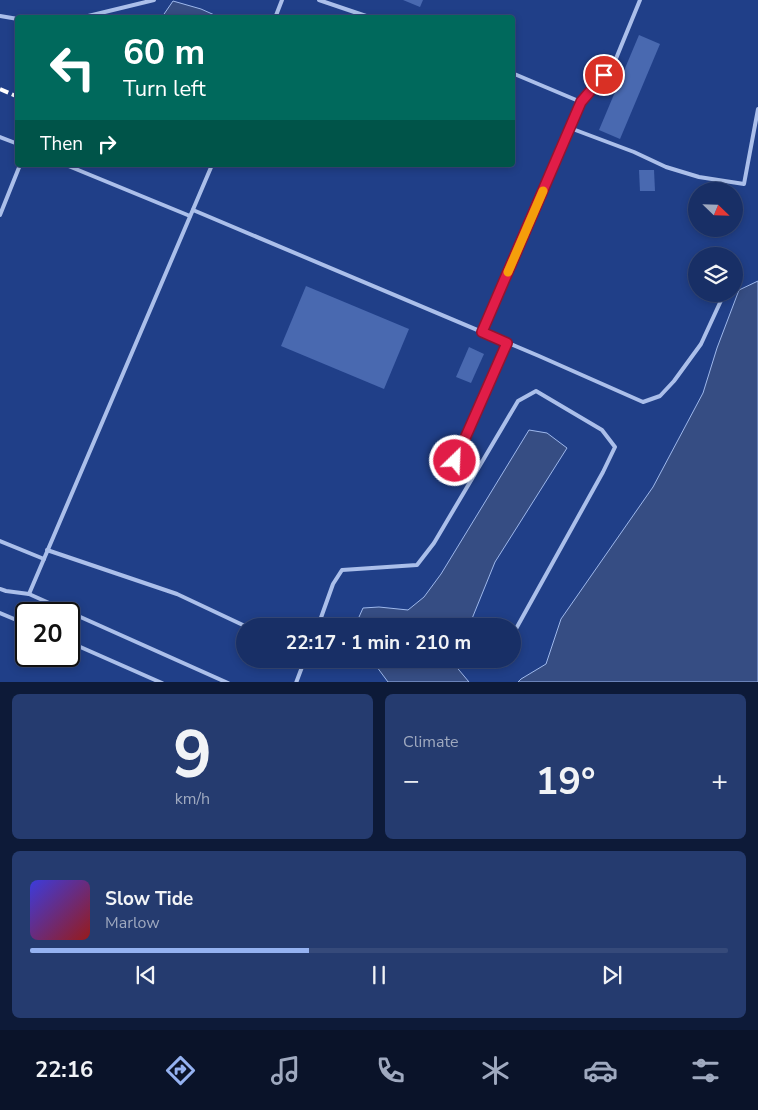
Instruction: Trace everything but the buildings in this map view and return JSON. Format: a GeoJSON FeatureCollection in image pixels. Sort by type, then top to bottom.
{"type":"FeatureCollection","features":[{"type":"Feature","properties":{"kind":"lane"},"geometry":{"type":"LineString","coordinates":[[92,15],[154,0]]}},
{"type":"Feature","properties":{"kind":"lane"},"geometry":{"type":"LineString","coordinates":[[275,15],[282,0]]}},
{"type":"Feature","properties":{"kind":"lane"},"geometry":{"type":"LineString","coordinates":[[319,0],[363,15]]}},
{"type":"Feature","properties":{"kind":"lane"},"geometry":{"type":"LineString","coordinates":[[482,332],[581,102],[615,61],[640,0]]}},
{"type":"Feature","properties":{"kind":"lane"},"geometry":{"type":"LineString","coordinates":[[0,16],[15,18]]}},
{"type":"Feature","properties":{"kind":"lane"},"geometry":{"type":"LineString","coordinates":[[515,74],[581,102]]}},
{"type":"Feature","properties":{"kind":"lane"},"geometry":{"type":"LineString","coordinates":[[570,128],[634,152],[666,167],[699,177],[744,184],[758,109]]}},
{"type":"Feature","properties":{"kind":"lane"},"geometry":{"type":"LineString","coordinates":[[0,137],[15,143]]}},
{"type":"Feature","properties":{"kind":"lane"},"geometry":{"type":"LineString","coordinates":[[0,215],[19,167]]}},
{"type":"Feature","properties":{"kind":"lane"},"geometry":{"type":"LineString","coordinates":[[71,167],[190,216]]}},
{"type":"Feature","properties":{"kind":"lane"},"geometry":{"type":"LineString","coordinates":[[29,594],[211,167]]}},
{"type":"Feature","properties":{"kind":"lane"},"geometry":{"type":"LineString","coordinates":[[192,210],[643,402],[660,396],[674,381],[700,344],[720,302]]}},
{"type":"Feature","properties":{"kind":"lane"},"geometry":{"type":"LineString","coordinates":[[455,461],[507,343]]}},
{"type":"Feature","properties":{"kind":"lane"},"geometry":{"type":"LineString","coordinates":[[321,618],[334,584],[342,570],[417,565],[434,544],[518,400],[536,391],[602,430],[615,446],[603,472],[521,620]]}},
{"type":"Feature","properties":{"kind":"lane"},"geometry":{"type":"LineString","coordinates":[[0,540],[44,559]]}},
{"type":"Feature","properties":{"kind":"lane"},"geometry":{"type":"LineString","coordinates":[[48,550],[177,594],[236,622]]}},
{"type":"Feature","properties":{"kind":"lane"},"geometry":{"type":"LineString","coordinates":[[0,589],[6,592],[29,594],[228,682]]}},
{"type":"Feature","properties":{"kind":"lane"},"geometry":{"type":"LineString","coordinates":[[0,613],[15,619]]}},
{"type":"Feature","properties":{"kind":"lane"},"geometry":{"type":"LineString","coordinates":[[80,647],[162,682]]}},
{"type":"Feature","properties":{"kind":"lane"},"geometry":{"type":"LineString","coordinates":[[296,682],[300,668]]}},
{"type":"Feature","properties":{"kind":"water"},"geometry":{"type":"Polygon","coordinates":[[[173,1],[214,15],[163,15],[173,1]]]}},
{"type":"Feature","properties":{"kind":"water"},"geometry":{"type":"Polygon","coordinates":[[[758,281],[758,682],[518,682],[546,664],[561,619],[653,487],[703,393],[734,302],[743,302],[743,288],[758,281]]]}},
{"type":"Feature","properties":{"kind":"water"},"geometry":{"type":"Polygon","coordinates":[[[529,430],[547,433],[567,448],[495,562],[472,618],[359,618],[363,608],[379,607],[408,610],[424,597],[441,574],[529,430]]]}},
{"type":"Feature","properties":{"kind":"water"},"geometry":{"type":"Polygon","coordinates":[[[378,668],[457,668],[469,682],[388,682],[378,668]]]}},
{"type":"Feature","properties":{"kind":"railway"},"geometry":{"type":"LineString","coordinates":[[0,89],[15,96]]}},
{"type":"Feature","properties":{"kind":"slow traffic"},"geometry":{"type":"LineString","coordinates":[[508,272],[543,191]]}},
{"type":"Feature","properties":{"kind":"route"},"geometry":{"type":"LineString","coordinates":[[455,461],[507,343],[482,332],[581,102],[604,75]]}}]}
